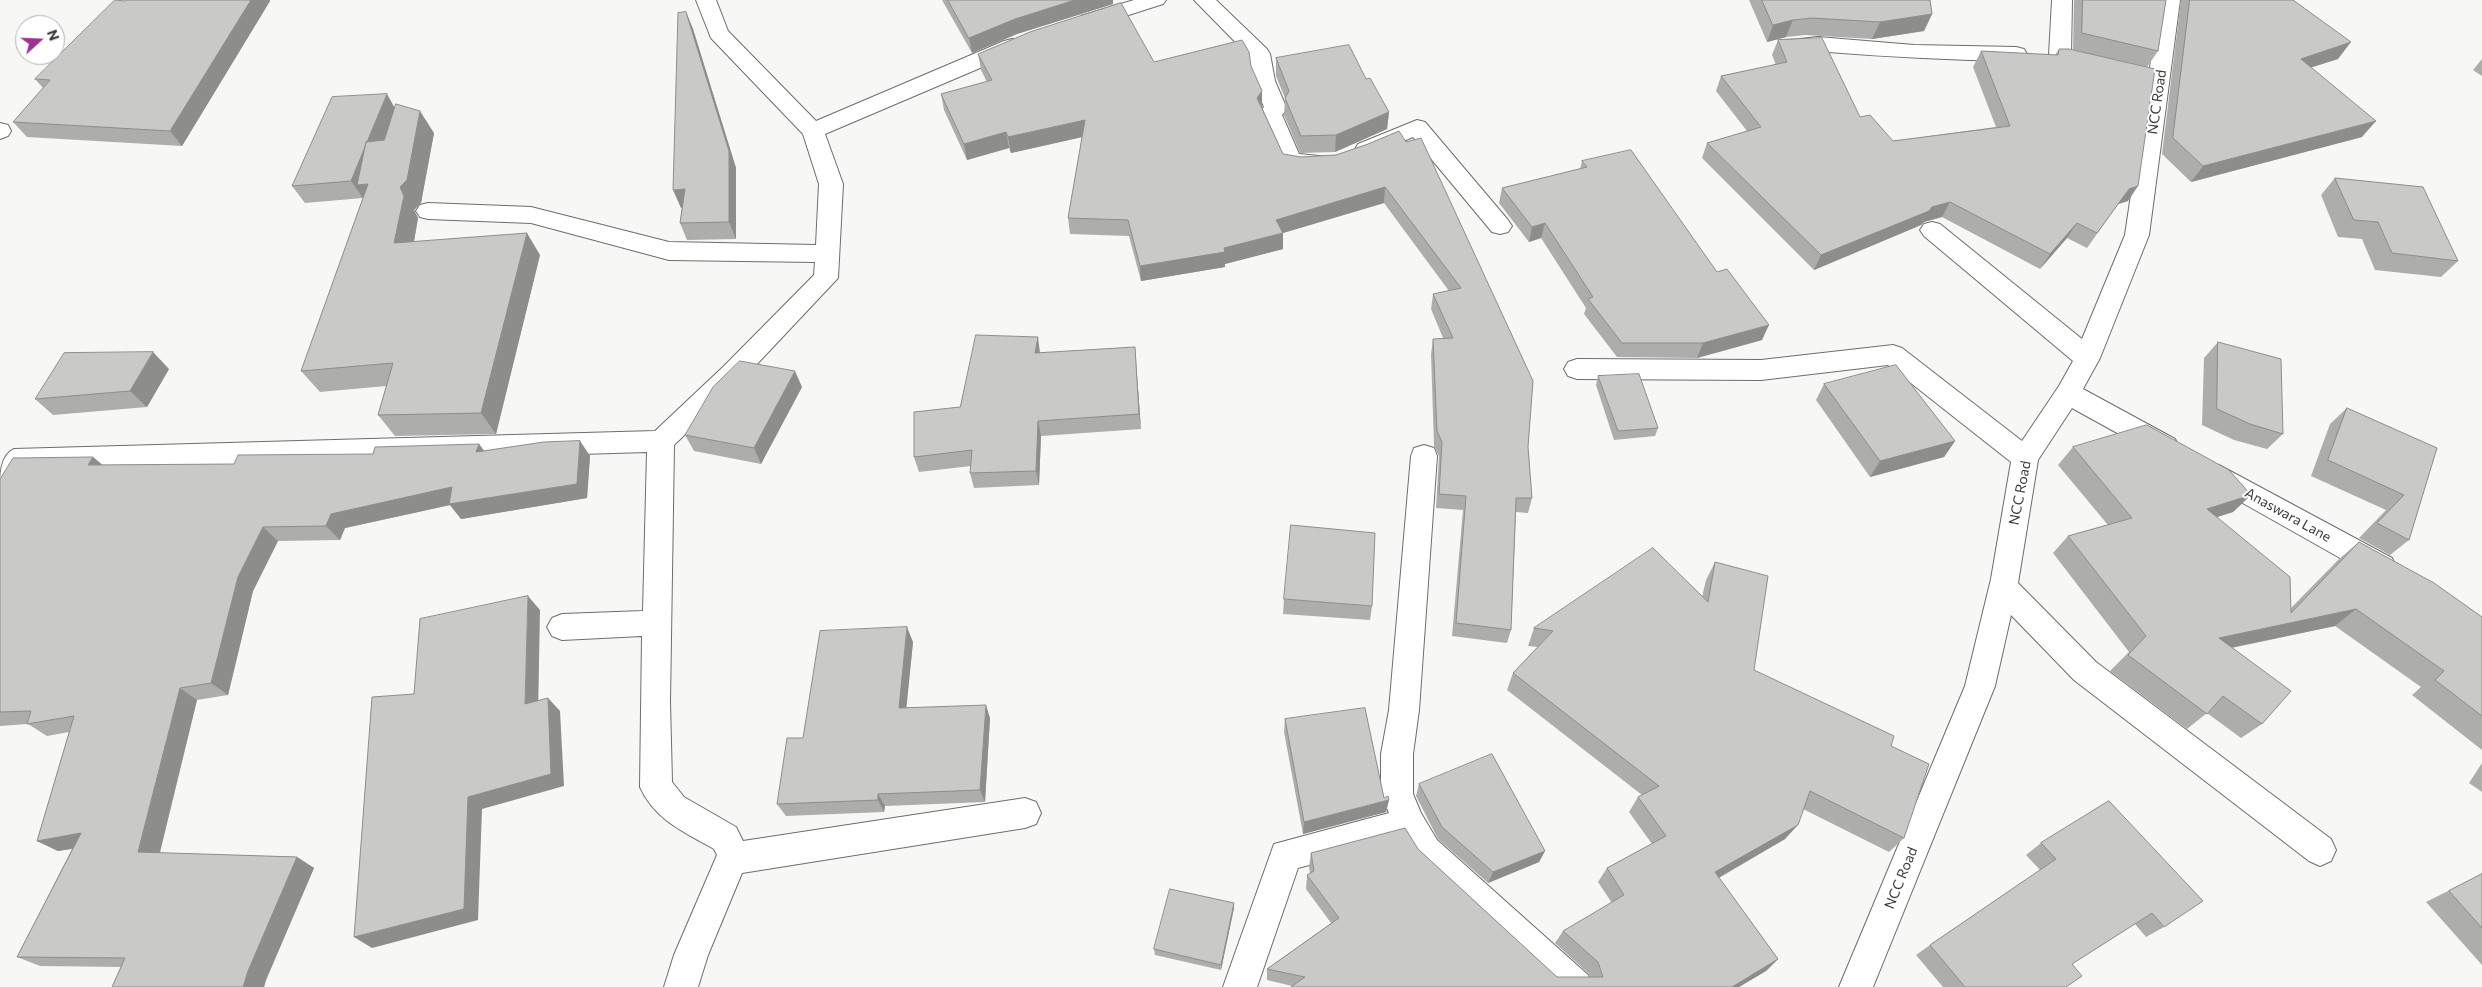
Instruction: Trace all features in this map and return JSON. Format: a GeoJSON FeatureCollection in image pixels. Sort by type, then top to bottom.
{"type":"FeatureCollection","features":[{"type":"Feature","properties":{"kind":"street"},"geometry":{"type":"LineString","coordinates":[[0,481],[14,460],[660,441],[733,373],[826,278],[831,184],[813,131],[718,33],[706,0]]}},
{"type":"Feature","properties":{"kind":"street"},"geometry":{"type":"LineString","coordinates":[[1070,27],[1156,0]]}},
{"type":"Feature","properties":{"kind":"street"},"geometry":{"type":"LineString","coordinates":[[1204,0],[1259,54],[1264,81],[1276,109],[1270,113],[1291,162],[1308,164],[1342,160],[1417,127],[1500,226]]}},
{"type":"Feature","properties":{"kind":"street"},"geometry":{"type":"LineString","coordinates":[[1777,46],[1818,44],[1914,52],[2069,57],[2062,0]]}},
{"type":"Feature","properties":{"kind":"street","name":"NCC Road"},"geometry":{"type":"LineString","coordinates":[[1856,987],[1980,686],[2003,587],[2025,458],[2068,393],[2087,358],[2137,235],[2151,77],[2170,0]]}},
{"type":"Feature","properties":{"kind":"street"},"geometry":{"type":"LineString","coordinates":[[813,131],[1034,38]]}},
{"type":"Feature","properties":{"kind":"street"},"geometry":{"type":"LineString","coordinates":[[428,211],[531,215],[668,251],[828,254]]}},
{"type":"Feature","properties":{"kind":"street"},"geometry":{"type":"LineString","coordinates":[[1932,230],[2087,358]]}},
{"type":"Feature","properties":{"kind":"street"},"geometry":{"type":"LineString","coordinates":[[1577,369],[1762,370],[1893,355],[2025,458]]}},
{"type":"Feature","properties":{"kind":"street","name":"Anaswara Lane"},"geometry":{"type":"LineString","coordinates":[[2068,393],[2404,579]]}},
{"type":"Feature","properties":{"kind":"street"},"geometry":{"type":"LineString","coordinates":[[660,441],[656,787],[673,808],[725,838],[732,851],[732,860],[691,955],[681,987]]}},
{"type":"Feature","properties":{"kind":"street"},"geometry":{"type":"LineString","coordinates":[[1424,456],[1404,710],[1397,754],[1397,794],[1408,823],[1426,851],[1576,987]]}},
{"type":"Feature","properties":{"kind":"street"},"geometry":{"type":"LineString","coordinates":[[2003,587],[2085,671],[2320,850]]}},
{"type":"Feature","properties":{"kind":"street"},"geometry":{"type":"LineString","coordinates":[[562,627],[657,623]]}},
{"type":"Feature","properties":{"kind":"street"},"geometry":{"type":"LineString","coordinates":[[732,860],[1024,812]]}},
{"type":"Feature","properties":{"kind":"street"},"geometry":{"type":"LineString","coordinates":[[1240,987],[1286,855],[1408,823]]}},
{"type":"Feature","properties":{"kind":"building"},"geometry":{"type":"Polygon","coordinates":[[[115,0],[251,0],[170,131],[13,122],[50,80],[35,79],[49,65],[65,65],[65,49],[115,0]]]}},
{"type":"Feature","properties":{"kind":"building"},"geometry":{"type":"Polygon","coordinates":[[[948,0],[1075,0],[1015,19],[969,38],[948,0]]]}},
{"type":"Feature","properties":{"kind":"building"},"geometry":{"type":"Polygon","coordinates":[[[1762,0],[1930,0],[1932,14],[1880,22],[1812,18],[1773,25],[1762,0]]]}},
{"type":"Feature","properties":{"kind":"building"},"geometry":{"type":"Polygon","coordinates":[[[2083,0],[2166,0],[2158,51],[2082,33],[2083,0]]]}},
{"type":"Feature","properties":{"kind":"building"},"geometry":{"type":"Polygon","coordinates":[[[2190,0],[2293,0],[2351,42],[2301,59],[2376,121],[2203,166],[2173,138],[2190,0]]]}},
{"type":"Feature","properties":{"kind":"building"},"geometry":{"type":"Polygon","coordinates":[[[1121,3],[1154,62],[1242,40],[1249,52],[1251,66],[1262,91],[1257,98],[1283,154],[1301,157],[1336,155],[1399,131],[1406,142],[1421,138],[1533,381],[1528,447],[1532,498],[1516,498],[1511,630],[1456,623],[1466,496],[1439,494],[1442,442],[1437,431],[1433,339],[1453,338],[1433,294],[1461,288],[1385,187],[1276,220],[1283,233],[1224,248],[1225,252],[1140,266],[1128,220],[1068,218],[1085,120],[1008,137],[1006,132],[964,144],[941,94],[992,80],[978,54],[1030,32],[1121,3]]]}},
{"type":"Feature","properties":{"kind":"building"},"geometry":{"type":"Polygon","coordinates":[[[686,12],[729,151],[729,222],[680,223],[685,189],[673,190],[678,13],[686,12]]]}},
{"type":"Feature","properties":{"kind":"building"},"geometry":{"type":"Polygon","coordinates":[[[1822,38],[1860,117],[1870,115],[1893,141],[2010,126],[1981,51],[2058,55],[2059,49],[2069,49],[2155,69],[2138,186],[2129,189],[2097,233],[2077,223],[2050,254],[1950,202],[1932,207],[1929,211],[1821,255],[1707,143],[1761,127],[1721,76],[1787,62],[1778,40],[1822,38]]]}},
{"type":"Feature","properties":{"kind":"building"},"geometry":{"type":"Polygon","coordinates":[[[1349,45],[1366,79],[1370,78],[1389,112],[1336,135],[1301,136],[1285,98],[1289,91],[1276,58],[1349,45]]]}},
{"type":"Feature","properties":{"kind":"building"},"geometry":{"type":"Polygon","coordinates":[[[387,94],[351,181],[292,186],[332,97],[387,94]]]}},
{"type":"Feature","properties":{"kind":"building"},"geometry":{"type":"Polygon","coordinates":[[[396,104],[420,111],[407,180],[400,187],[404,196],[394,243],[527,233],[481,413],[378,415],[393,363],[301,371],[368,184],[357,185],[366,142],[384,140],[396,104]]]}},
{"type":"Feature","properties":{"kind":"building"},"geometry":{"type":"Polygon","coordinates":[[[1631,150],[1717,272],[1727,269],[1769,325],[1703,343],[1622,343],[1588,299],[1593,297],[1545,223],[1532,227],[1502,188],[1587,167],[1582,161],[1631,150]]]}},
{"type":"Feature","properties":{"kind":"building"},"geometry":{"type":"Polygon","coordinates":[[[2335,178],[2423,187],[2458,261],[2392,253],[2378,222],[2354,220],[2335,178]]]}},
{"type":"Feature","properties":{"kind":"building"},"geometry":{"type":"Polygon","coordinates":[[[976,335],[1038,337],[1035,353],[1135,347],[1139,414],[1038,421],[1036,471],[970,473],[972,450],[914,457],[914,412],[960,407],[976,335]]]}},
{"type":"Feature","properties":{"kind":"building"},"geometry":{"type":"Polygon","coordinates":[[[2218,342],[2281,359],[2283,434],[2250,424],[2217,409],[2218,342]]]}},
{"type":"Feature","properties":{"kind":"building"},"geometry":{"type":"Polygon","coordinates":[[[153,352],[130,391],[35,399],[64,353],[153,352]]]}},
{"type":"Feature","properties":{"kind":"building"},"geometry":{"type":"Polygon","coordinates":[[[740,361],[795,371],[754,448],[685,435],[713,387],[740,361]]]}},
{"type":"Feature","properties":{"kind":"building"},"geometry":{"type":"Polygon","coordinates":[[[1896,365],[1955,441],[1880,461],[1824,384],[1896,365]]]}},
{"type":"Feature","properties":{"kind":"building"},"geometry":{"type":"Polygon","coordinates":[[[1639,374],[1658,428],[1618,431],[1598,376],[1639,374]]]}},
{"type":"Feature","properties":{"kind":"building"},"geometry":{"type":"Polygon","coordinates":[[[2347,408],[2437,448],[2409,540],[2377,523],[2404,495],[2328,460],[2347,408]]]}},
{"type":"Feature","properties":{"kind":"building"},"geometry":{"type":"Polygon","coordinates":[[[2147,425],[2229,470],[2251,495],[2207,509],[2290,577],[2291,613],[2359,542],[2434,583],[2482,617],[2482,716],[2435,680],[2444,671],[2356,609],[2219,638],[2291,691],[2262,724],[2223,696],[2207,714],[2128,655],[2146,636],[2068,536],[2132,518],[2073,447],[2147,425]]]}},
{"type":"Feature","properties":{"kind":"building"},"geometry":{"type":"Polygon","coordinates":[[[580,441],[577,484],[449,504],[452,487],[331,514],[326,526],[263,527],[238,577],[211,683],[180,688],[138,852],[297,857],[248,971],[243,987],[112,987],[125,958],[17,957],[81,833],[37,841],[74,716],[27,724],[31,711],[0,712],[0,479],[13,458],[93,457],[88,465],[234,464],[238,455],[373,454],[375,447],[479,444],[476,452],[544,442],[580,441]]]}},
{"type":"Feature","properties":{"kind":"building"},"geometry":{"type":"Polygon","coordinates":[[[1291,525],[1375,533],[1372,606],[1284,599],[1291,525]]]}},
{"type":"Feature","properties":{"kind":"building"},"geometry":{"type":"Polygon","coordinates":[[[1653,548],[1708,602],[1715,562],[1768,576],[1754,670],[1894,736],[1891,746],[1929,764],[1904,838],[1810,791],[1798,825],[1715,872],[1778,959],[1732,987],[1291,987],[1305,977],[1267,969],[1339,918],[1307,875],[1314,871],[1311,853],[1405,828],[1418,849],[1557,977],[1603,977],[1598,962],[1563,931],[1624,895],[1607,868],[1666,836],[1638,797],[1659,786],[1513,673],[1553,631],[1534,628],[1653,548]]]}},
{"type":"Feature","properties":{"kind":"building"},"geometry":{"type":"Polygon","coordinates":[[[528,596],[525,704],[548,698],[551,774],[468,797],[464,909],[354,937],[372,697],[414,694],[420,619],[528,596]]]}},
{"type":"Feature","properties":{"kind":"building"},"geometry":{"type":"Polygon","coordinates":[[[907,627],[899,708],[986,705],[980,790],[878,794],[878,800],[777,804],[787,738],[803,738],[820,631],[907,627]]]}},
{"type":"Feature","properties":{"kind":"building"},"geometry":{"type":"Polygon","coordinates":[[[1365,708],[1384,798],[1388,796],[1389,800],[1304,822],[1285,719],[1365,708]]]}},
{"type":"Feature","properties":{"kind":"building"},"geometry":{"type":"Polygon","coordinates":[[[1492,754],[1545,851],[1493,872],[1442,827],[1419,784],[1492,754]]]}},
{"type":"Feature","properties":{"kind":"building"},"geometry":{"type":"Polygon","coordinates":[[[2109,801],[2203,901],[2164,927],[2152,913],[2072,964],[2082,976],[2066,987],[1965,987],[1930,945],[2056,859],[2041,843],[2109,801]]]}},
{"type":"Feature","properties":{"kind":"building"},"geometry":{"type":"Polygon","coordinates":[[[2482,874],[2482,928],[2449,891],[2482,874]]]}},
{"type":"Feature","properties":{"kind":"building"},"geometry":{"type":"Polygon","coordinates":[[[1170,889],[1234,903],[1221,965],[1154,949],[1170,889]]]}}]}
